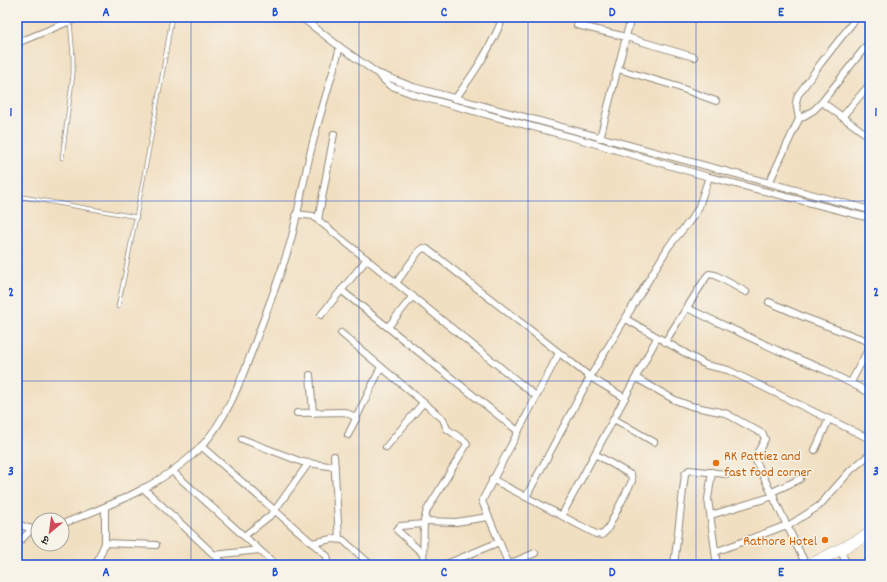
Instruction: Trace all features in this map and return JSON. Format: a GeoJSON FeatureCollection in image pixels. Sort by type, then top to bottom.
{"type":"FeatureCollection","features":[{"type":"Feature","properties":{"kind":"highway"},"geometry":{"type":"LineString","coordinates":[[810,565],[870,534]]}},
{"type":"Feature","properties":{"kind":"street"},"geometry":{"type":"LineString","coordinates":[[17,43],[68,19],[80,17]]}},
{"type":"Feature","properties":{"kind":"street"},"geometry":{"type":"LineString","coordinates":[[301,17],[340,48],[378,73],[413,87],[870,210]]}},
{"type":"Feature","properties":{"kind":"street"},"geometry":{"type":"LineString","coordinates":[[455,99],[481,62],[493,41],[503,17]]}},
{"type":"Feature","properties":{"kind":"street"},"geometry":{"type":"LineString","coordinates":[[600,138],[631,17]]}},
{"type":"Feature","properties":{"kind":"street"},"geometry":{"type":"LineString","coordinates":[[799,119],[796,102],[798,95],[857,17]]}},
{"type":"Feature","properties":{"kind":"street"},"geometry":{"type":"LineString","coordinates":[[577,25],[626,37],[694,57]]}},
{"type":"Feature","properties":{"kind":"street"},"geometry":{"type":"LineString","coordinates":[[769,183],[799,119],[814,110],[822,102],[870,41]]}},
{"type":"Feature","properties":{"kind":"street"},"geometry":{"type":"LineString","coordinates":[[70,521],[127,498],[172,471],[201,446],[213,433],[222,419],[243,374],[278,282],[291,239],[312,146],[340,48]]}},
{"type":"Feature","properties":{"kind":"street"},"geometry":{"type":"LineString","coordinates":[[618,69],[675,86],[716,101]]}},
{"type":"Feature","properties":{"kind":"street"},"geometry":{"type":"LineString","coordinates":[[378,73],[389,85],[418,96],[870,218]]}},
{"type":"Feature","properties":{"kind":"street"},"geometry":{"type":"LineString","coordinates":[[842,117],[870,84]]}},
{"type":"Feature","properties":{"kind":"street"},"geometry":{"type":"LineString","coordinates":[[822,102],[870,137]]}},
{"type":"Feature","properties":{"kind":"street"},"geometry":{"type":"LineString","coordinates":[[318,220],[334,134]]}},
{"type":"Feature","properties":{"kind":"street"},"geometry":{"type":"LineString","coordinates":[[526,497],[590,377],[669,246],[698,209],[710,176]]}},
{"type":"Feature","properties":{"kind":"street"},"geometry":{"type":"LineString","coordinates":[[296,214],[310,215],[318,220],[536,396]]}},
{"type":"Feature","properties":{"kind":"street"},"geometry":{"type":"LineString","coordinates":[[396,283],[419,251],[423,248],[427,249],[590,377],[625,398]]}},
{"type":"Feature","properties":{"kind":"street"},"geometry":{"type":"LineString","coordinates":[[321,315],[367,259]]}},
{"type":"Feature","properties":{"kind":"street"},"geometry":{"type":"LineString","coordinates":[[665,342],[709,274],[715,275],[746,292]]}},
{"type":"Feature","properties":{"kind":"street"},"geometry":{"type":"LineString","coordinates":[[341,290],[518,431]]}},
{"type":"Feature","properties":{"kind":"street"},"geometry":{"type":"LineString","coordinates":[[388,327],[413,296]]}},
{"type":"Feature","properties":{"kind":"street"},"geometry":{"type":"LineString","coordinates":[[769,302],[806,318],[870,342]]}},
{"type":"Feature","properties":{"kind":"street"},"geometry":{"type":"LineString","coordinates":[[687,308],[869,391]]}},
{"type":"Feature","properties":{"kind":"street"},"geometry":{"type":"LineString","coordinates":[[626,319],[706,366],[724,369],[870,439]]}},
{"type":"Feature","properties":{"kind":"street"},"geometry":{"type":"LineString","coordinates":[[341,333],[443,419],[450,432],[465,441],[467,444],[429,506],[424,522],[423,565]]}},
{"type":"Feature","properties":{"kind":"street"},"geometry":{"type":"LineString","coordinates":[[562,515],[657,338]]}},
{"type":"Feature","properties":{"kind":"street"},"geometry":{"type":"LineString","coordinates":[[851,382],[870,346]]}},
{"type":"Feature","properties":{"kind":"street"},"geometry":{"type":"LineString","coordinates":[[534,553],[508,565],[482,500],[559,353]]}},
{"type":"Feature","properties":{"kind":"street"},"geometry":{"type":"LineString","coordinates":[[348,435],[381,367]]}},
{"type":"Feature","properties":{"kind":"street"},"geometry":{"type":"LineString","coordinates":[[310,375],[313,413]]}},
{"type":"Feature","properties":{"kind":"street"},"geometry":{"type":"LineString","coordinates":[[636,378],[675,400],[691,406],[725,413],[763,434],[765,439],[756,461],[806,565]]}},
{"type":"Feature","properties":{"kind":"street"},"geometry":{"type":"LineString","coordinates":[[386,447],[424,403]]}},
{"type":"Feature","properties":{"kind":"street"},"geometry":{"type":"LineString","coordinates":[[297,413],[345,412],[357,418]]}},
{"type":"Feature","properties":{"kind":"street"},"geometry":{"type":"LineString","coordinates":[[614,419],[654,442]]}},
{"type":"Feature","properties":{"kind":"street"},"geometry":{"type":"LineString","coordinates":[[815,450],[829,419]]}},
{"type":"Feature","properties":{"kind":"street"},"geometry":{"type":"LineString","coordinates":[[242,439],[288,458],[308,464],[335,467]]}},
{"type":"Feature","properties":{"kind":"street"},"geometry":{"type":"LineString","coordinates":[[201,446],[327,556],[327,562],[324,565]]}},
{"type":"Feature","properties":{"kind":"street"},"geometry":{"type":"LineString","coordinates":[[492,479],[599,535],[602,535],[607,530],[632,481],[632,478],[631,475],[595,454]]}},
{"type":"Feature","properties":{"kind":"street"},"geometry":{"type":"LineString","coordinates":[[715,552],[788,526],[819,506],[851,470],[870,454]]}},
{"type":"Feature","properties":{"kind":"street"},"geometry":{"type":"LineString","coordinates":[[334,456],[340,539]]}},
{"type":"Feature","properties":{"kind":"street"},"geometry":{"type":"LineString","coordinates":[[244,536],[276,511],[308,464]]}},
{"type":"Feature","properties":{"kind":"street"},"geometry":{"type":"LineString","coordinates":[[674,565],[685,474],[689,470],[726,474]]}},
{"type":"Feature","properties":{"kind":"street"},"geometry":{"type":"LineString","coordinates":[[172,471],[276,565]]}},
{"type":"Feature","properties":{"kind":"street"},"geometry":{"type":"LineString","coordinates":[[712,472],[708,498],[717,565]]}},
{"type":"Feature","properties":{"kind":"street"},"geometry":{"type":"LineString","coordinates":[[711,515],[773,494],[800,479]]}},
{"type":"Feature","properties":{"kind":"street"},"geometry":{"type":"LineString","coordinates":[[143,488],[225,565]]}},
{"type":"Feature","properties":{"kind":"street"},"geometry":{"type":"LineString","coordinates":[[96,565],[105,543],[105,507]]}},
{"type":"Feature","properties":{"kind":"street"},"geometry":{"type":"LineString","coordinates":[[423,554],[397,530],[398,527],[424,522],[456,522],[488,517]]}},
{"type":"Feature","properties":{"kind":"street"},"geometry":{"type":"LineString","coordinates":[[17,524],[30,528]]}},
{"type":"Feature","properties":{"kind":"street"},"geometry":{"type":"LineString","coordinates":[[17,544],[30,533]]}},
{"type":"Feature","properties":{"kind":"street"},"geometry":{"type":"LineString","coordinates":[[312,543],[340,539],[346,542],[372,565]]}},
{"type":"Feature","properties":{"kind":"street"},"geometry":{"type":"LineString","coordinates":[[444,565],[499,542]]}},
{"type":"Feature","properties":{"kind":"street"},"geometry":{"type":"LineString","coordinates":[[105,543],[156,545]]}},
{"type":"Feature","properties":{"kind":"street"},"geometry":{"type":"LineString","coordinates":[[840,549],[847,565]]}},
{"type":"Feature","properties":{"kind":"street"},"geometry":{"type":"LineString","coordinates":[[214,555],[259,550]]}},
{"type":"Feature","properties":{"kind":"lane"},"geometry":{"type":"LineString","coordinates":[[118,307],[157,110],[172,17]]}},
{"type":"Feature","properties":{"kind":"lane"},"geometry":{"type":"LineString","coordinates":[[62,158],[73,74],[73,56],[68,19]]}},
{"type":"Feature","properties":{"kind":"lane"},"geometry":{"type":"LineString","coordinates":[[17,196],[137,217]]}},
{"type":"Feature","properties":{"kind":"place","name":"RK Pattiez and fast food corner"},"geometry":{"type":"Point","coordinates":[716,463]}},
{"type":"Feature","properties":{"kind":"place","name":"Rathore Hotel"},"geometry":{"type":"Point","coordinates":[825,540]}}]}
